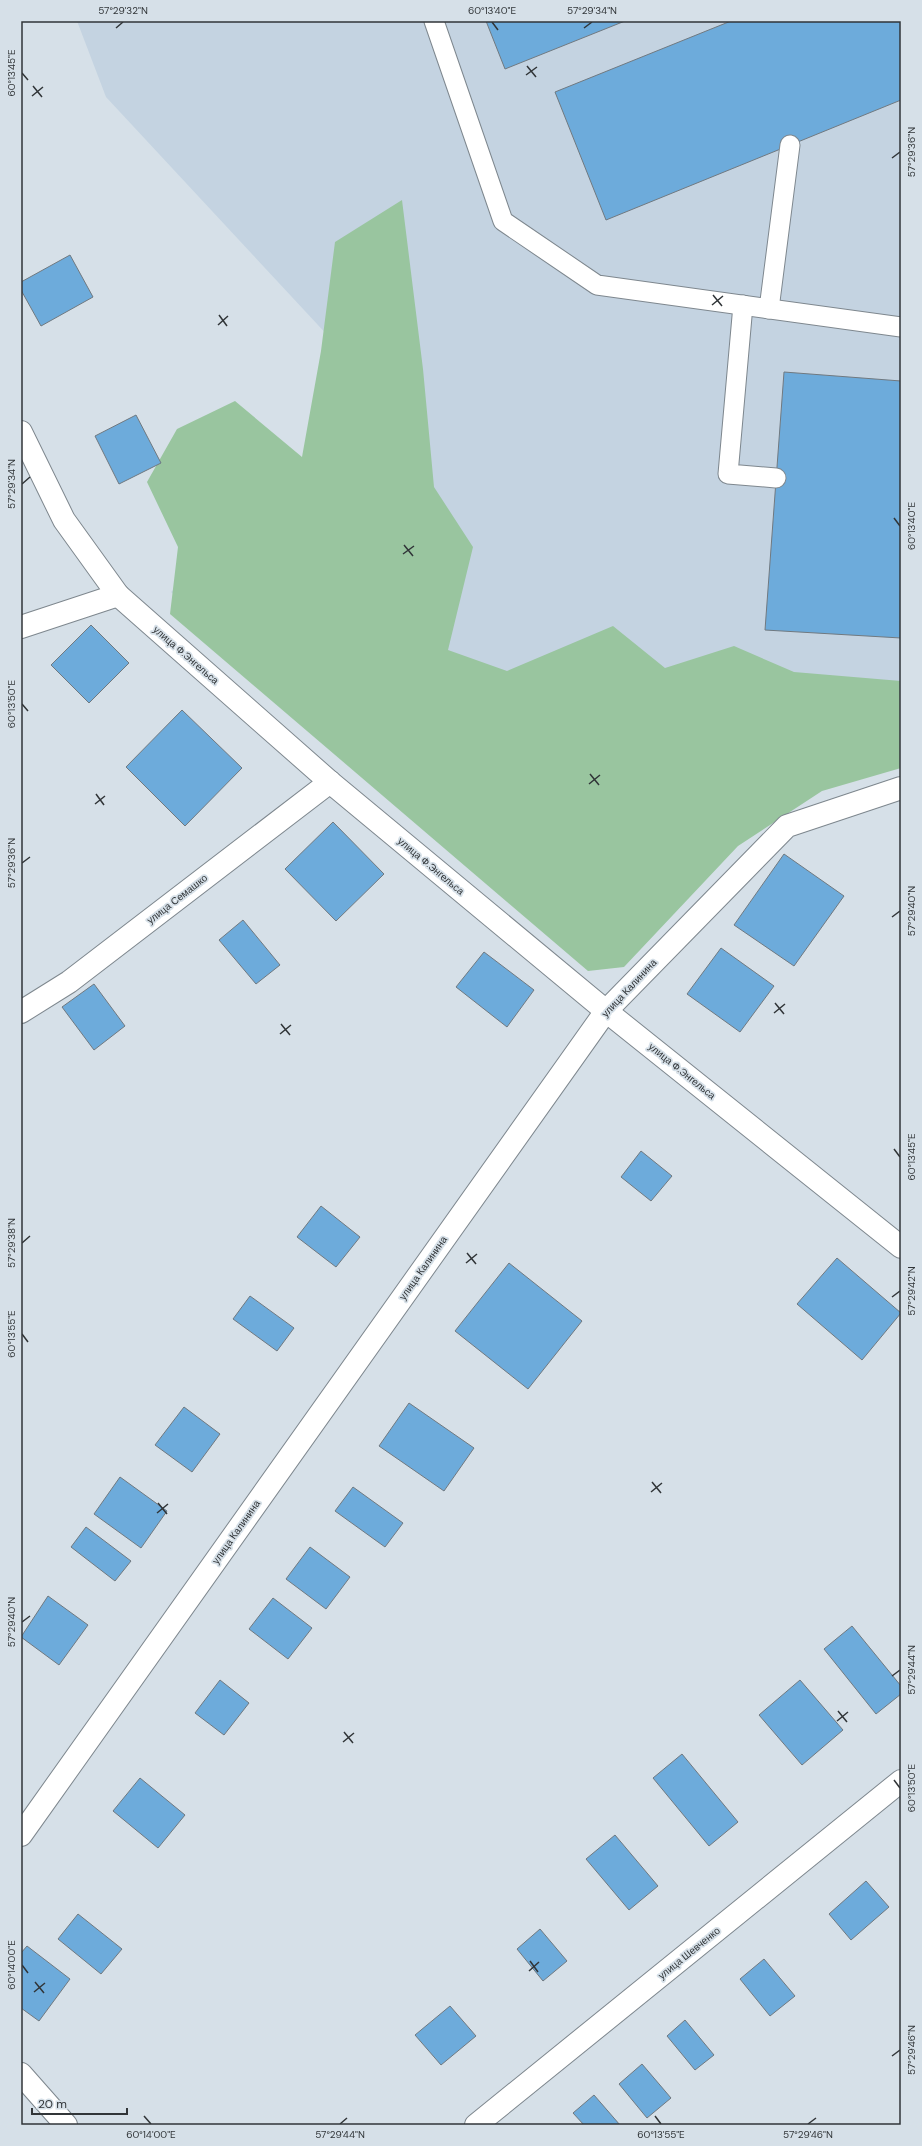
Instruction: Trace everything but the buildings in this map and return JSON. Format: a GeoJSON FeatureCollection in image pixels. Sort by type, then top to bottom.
{"type":"FeatureCollection","features":[{"type":"Feature","properties":{"kind":"street","name":"улица Ф.Энгельса"},"geometry":{"type":"LineString","coordinates":[[21,432],[64,520],[118,595],[330,782],[606,1011],[901,1247]]}},
{"type":"Feature","properties":{"kind":"street"},"geometry":{"type":"LineString","coordinates":[[21,627],[118,595]]}},
{"type":"Feature","properties":{"kind":"street","name":"улица Семашко"},"geometry":{"type":"LineString","coordinates":[[21,1012],[69,982],[330,782]]}},
{"type":"Feature","properties":{"kind":"street","name":"улица Калинина"},"geometry":{"type":"LineString","coordinates":[[21,1834],[606,1011],[786,826],[901,788]]}},
{"type":"Feature","properties":{"kind":"street","name":"улица Шевченко"},"geometry":{"type":"LineString","coordinates":[[476,2125],[901,1781]]}},
{"type":"Feature","properties":{"kind":"street"},"geometry":{"type":"LineString","coordinates":[[21,2074],[66,2125]]}},
{"type":"Feature","properties":{"kind":"lane"},"geometry":{"type":"LineString","coordinates":[[434,21],[503,221],[596,285],[901,327]]}},
{"type":"Feature","properties":{"kind":"lane"},"geometry":{"type":"LineString","coordinates":[[769,309],[790,145]]}},
{"type":"Feature","properties":{"kind":"lane"},"geometry":{"type":"LineString","coordinates":[[743,305],[728,474],[776,478]]}},
{"type":"Feature","properties":{"kind":"shaded area"},"geometry":{"type":"Polygon","coordinates":[[[77,21],[901,21],[901,708],[554,925],[171,592],[308,465],[331,339],[106,97],[77,21]]]}},
{"type":"Feature","properties":{"kind":"green space"},"geometry":{"type":"Polygon","coordinates":[[[402,200],[423,369],[434,487],[473,547],[448,650],[507,671],[613,626],[665,668],[734,646],[794,672],[901,681],[901,768],[822,791],[738,846],[624,967],[588,971],[170,614],[178,547],[147,482],[177,429],[235,401],[302,457],[321,351],[335,242],[402,200]]]}}]}
